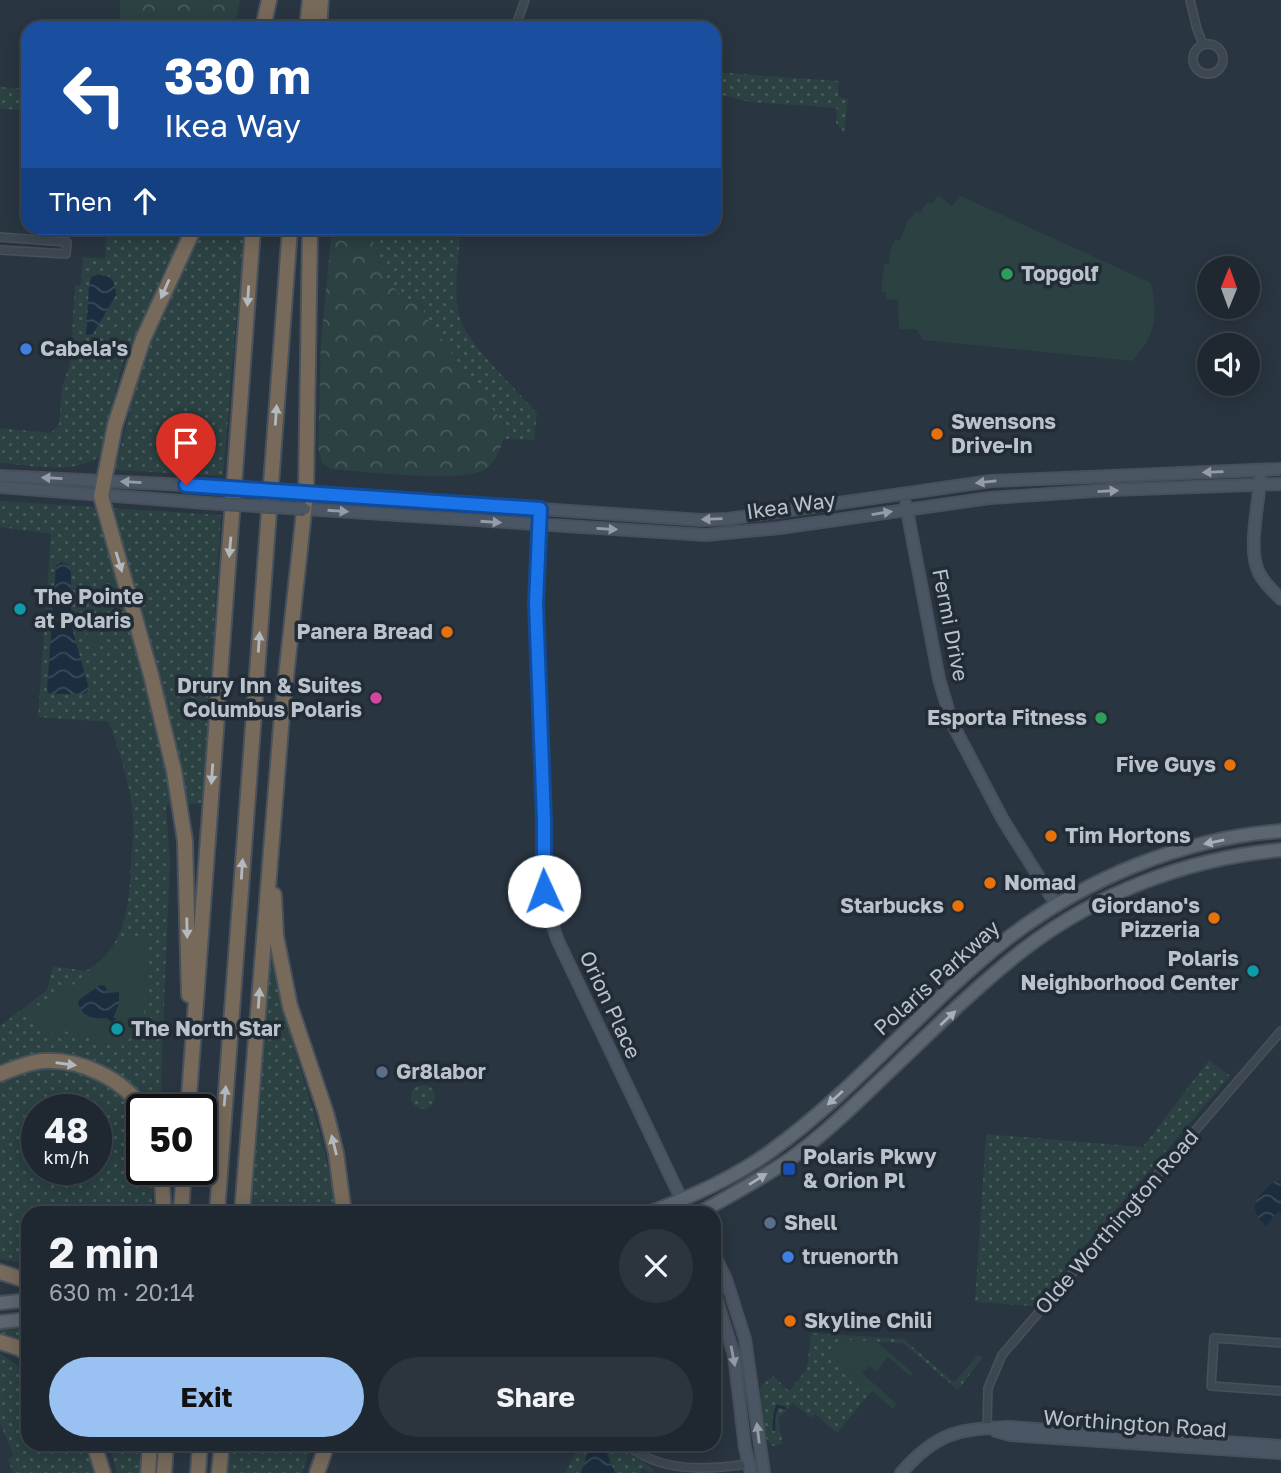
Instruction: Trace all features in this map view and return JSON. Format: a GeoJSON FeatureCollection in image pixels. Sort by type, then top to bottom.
{"type":"FeatureCollection","features":[{"type":"Feature","properties":{"kind":"highway"},"geometry":{"type":"LineString","coordinates":[[265,21],[271,0]]}},
{"type":"Feature","properties":{"kind":"highway"},"geometry":{"type":"LineString","coordinates":[[271,0],[271,21]]}},
{"type":"Feature","properties":{"kind":"highway"},"geometry":{"type":"LineString","coordinates":[[308,21],[310,0]]}},
{"type":"Feature","properties":{"kind":"highway"},"geometry":{"type":"LineString","coordinates":[[320,21],[321,0]]}},
{"type":"Feature","properties":{"kind":"highway"},"geometry":{"type":"LineString","coordinates":[[191,235],[143,339],[115,425],[101,496],[151,675],[176,783],[185,841],[191,1070]]}},
{"type":"Feature","properties":{"kind":"highway"},"geometry":{"type":"LineString","coordinates":[[189,1094],[252,235]]}},
{"type":"Feature","properties":{"kind":"highway"},"geometry":{"type":"LineString","coordinates":[[218,1206],[289,235]]}},
{"type":"Feature","properties":{"kind":"highway"},"geometry":{"type":"LineString","coordinates":[[243,1206],[282,713],[305,509],[310,235]]}},
{"type":"Feature","properties":{"kind":"highway"},"geometry":{"type":"LineString","coordinates":[[272,837],[276,936],[285,983],[329,1126],[336,1153],[343,1206]]}},
{"type":"Feature","properties":{"kind":"highway"},"geometry":{"type":"LineString","coordinates":[[0,1074],[42,1061],[70,1064],[94,1070],[120,1085],[128,1094]]}},
{"type":"Feature","properties":{"kind":"highway"},"geometry":{"type":"LineString","coordinates":[[162,1185],[164,1206]]}},
{"type":"Feature","properties":{"kind":"highway"},"geometry":{"type":"LineString","coordinates":[[181,1206],[183,1185]]}},
{"type":"Feature","properties":{"kind":"highway"},"geometry":{"type":"LineString","coordinates":[[0,1272],[21,1279]]}},
{"type":"Feature","properties":{"kind":"highway"},"geometry":{"type":"LineString","coordinates":[[0,1342],[21,1349]]}},
{"type":"Feature","properties":{"kind":"highway"},"geometry":{"type":"LineString","coordinates":[[96,1451],[103,1473]]}},
{"type":"Feature","properties":{"kind":"highway"},"geometry":{"type":"LineString","coordinates":[[148,1473],[150,1451]]}},
{"type":"Feature","properties":{"kind":"highway"},"geometry":{"type":"LineString","coordinates":[[164,1473],[166,1451]]}},
{"type":"Feature","properties":{"kind":"highway"},"geometry":{"type":"LineString","coordinates":[[198,1473],[200,1451]]}},
{"type":"Feature","properties":{"kind":"highway"},"geometry":{"type":"LineString","coordinates":[[219,1473],[221,1451]]}},
{"type":"Feature","properties":{"kind":"highway"},"geometry":{"type":"LineString","coordinates":[[317,1473],[325,1451]]}},
{"type":"Feature","properties":{"kind":"main road","name":"Ikea Way"},"geometry":{"type":"LineString","coordinates":[[0,475],[207,486],[701,520],[728,519],[991,481],[1281,469]]}},
{"type":"Feature","properties":{"kind":"main road"},"geometry":{"type":"LineString","coordinates":[[1261,470],[1254,554],[1258,572],[1281,598]]}},
{"type":"Feature","properties":{"kind":"main road","name":"Ikea Way"},"geometry":{"type":"LineString","coordinates":[[0,486],[101,496],[706,535],[780,528],[999,498],[1281,484]]}},
{"type":"Feature","properties":{"kind":"main road","name":"Fermi Drive"},"geometry":{"type":"LineString","coordinates":[[904,492],[939,679],[952,723],[1003,820],[1057,906]]}},
{"type":"Feature","properties":{"kind":"main road","name":"Orion Place"},"geometry":{"type":"LineString","coordinates":[[540,509],[536,619],[544,821],[543,881],[549,915],[574,976],[685,1206]]}},
{"type":"Feature","properties":{"kind":"main road","name":"Polaris Parkway"},"geometry":{"type":"LineString","coordinates":[[687,1206],[772,1151],[846,1087],[982,960],[1029,923],[1103,880],[1173,852],[1240,836],[1281,831]]}},
{"type":"Feature","properties":{"kind":"main road","name":"Polaris Parkway"},"geometry":{"type":"LineString","coordinates":[[711,1206],[759,1179],[816,1139],[1002,968],[1067,920],[1111,897],[1165,874],[1217,859],[1281,850]]}},
{"type":"Feature","properties":{"kind":"main road"},"geometry":{"type":"LineString","coordinates":[[721,1269],[745,1339],[764,1473]]}},
{"type":"Feature","properties":{"kind":"main road"},"geometry":{"type":"LineString","coordinates":[[0,1303],[21,1301]]}},
{"type":"Feature","properties":{"kind":"main road"},"geometry":{"type":"LineString","coordinates":[[721,1313],[734,1355],[752,1470]]}},
{"type":"Feature","properties":{"kind":"main road"},"geometry":{"type":"LineString","coordinates":[[0,1322],[21,1320]]}},
{"type":"Feature","properties":{"kind":"main road","name":"Worthington Road"},"geometry":{"type":"LineString","coordinates":[[901,1473],[933,1442],[956,1432],[987,1428],[1022,1428],[1281,1446]]}},
{"type":"Feature","properties":{"kind":"main road","name":"Worthington Road"},"geometry":{"type":"LineString","coordinates":[[987,1428],[1010,1435],[1281,1453]]}},
{"type":"Feature","properties":{"kind":"street"},"geometry":{"type":"LineString","coordinates":[[518,21],[525,0]]}},
{"type":"Feature","properties":{"kind":"street"},"geometry":{"type":"LineString","coordinates":[[1190,0],[1194,21],[1203,44]]}},
{"type":"Feature","properties":{"kind":"street"},"geometry":{"type":"LineString","coordinates":[[1203,44],[1217,46],[1223,56],[1220,68],[1213,73],[1201,73],[1194,64],[1196,49],[1203,44]]}},
{"type":"Feature","properties":{"kind":"street"},"geometry":{"type":"LineString","coordinates":[[0,237],[66,242],[66,254],[0,250]]}},
{"type":"Feature","properties":{"kind":"street","name":"Olde Worthington Road"},"geometry":{"type":"LineString","coordinates":[[987,1428],[988,1388],[1002,1355],[1281,1031]]}},
{"type":"Feature","properties":{"kind":"street"},"geometry":{"type":"LineString","coordinates":[[1281,1343],[1214,1338],[1211,1386],[1281,1391]]}},
{"type":"Feature","properties":{"kind":"street"},"geometry":{"type":"LineString","coordinates":[[634,1451],[651,1461],[674,1468],[752,1470]]}},
{"type":"Feature","properties":{"kind":"green space"},"geometry":{"type":"Polygon","coordinates":[[[120,0],[240,0],[236,21],[120,21],[120,0]]]}},
{"type":"Feature","properties":{"kind":"green space"},"geometry":{"type":"Polygon","coordinates":[[[721,73],[839,81],[838,97],[848,99],[844,133],[836,123],[837,108],[750,102],[721,95],[721,73]]]}},
{"type":"Feature","properties":{"kind":"green space"},"geometry":{"type":"Polygon","coordinates":[[[0,87],[21,88],[21,110],[0,109],[0,87]]]}},
{"type":"Feature","properties":{"kind":"green space","name":"Topgolf"},"geometry":{"type":"Polygon","coordinates":[[[938,195],[952,206],[961,196],[1151,283],[1153,325],[1140,352],[1132,361],[923,340],[916,329],[899,329],[898,300],[886,299],[886,293],[881,292],[884,264],[889,264],[895,239],[900,240],[909,218],[915,211],[920,213],[927,202],[931,204],[938,195]]]}},
{"type":"Feature","properties":{"kind":"green space"},"geometry":{"type":"Polygon","coordinates":[[[106,235],[183,235],[166,265],[124,358],[99,457],[88,463],[64,467],[0,463],[0,428],[51,433],[59,424],[62,387],[70,364],[75,285],[81,285],[83,257],[105,259],[106,235]]]}},
{"type":"Feature","properties":{"kind":"green space"},"geometry":{"type":"Polygon","coordinates":[[[196,235],[243,235],[223,476],[115,470],[143,358],[167,294],[196,235]]]}},
{"type":"Feature","properties":{"kind":"green space"},"geometry":{"type":"Polygon","coordinates":[[[331,235],[371,235],[385,277],[404,299],[419,302],[427,319],[502,422],[506,430],[494,460],[487,468],[458,476],[412,476],[331,469],[322,463],[318,448],[321,341],[331,235]]]}},
{"type":"Feature","properties":{"kind":"green space"},"geometry":{"type":"Polygon","coordinates":[[[371,235],[460,235],[456,283],[459,315],[463,326],[481,352],[537,413],[534,440],[503,439],[506,430],[427,319],[420,302],[404,299],[385,277],[371,235]]]}},
{"type":"Feature","properties":{"kind":"green space"},"geometry":{"type":"Polygon","coordinates":[[[0,501],[221,515],[203,803],[166,806],[170,862],[162,1094],[140,1094],[116,1072],[93,1060],[69,1053],[43,1053],[0,1065],[0,1026],[47,990],[53,966],[86,971],[100,961],[118,937],[127,909],[133,832],[128,783],[109,722],[38,717],[51,534],[0,527],[0,501]]]}},
{"type":"Feature","properties":{"kind":"green space"},"geometry":{"type":"Polygon","coordinates":[[[85,609],[94,609],[96,648],[88,647],[85,609]]]}},
{"type":"Feature","properties":{"kind":"green space"},"geometry":{"type":"Polygon","coordinates":[[[148,939],[143,1026],[119,1049],[69,1031],[43,1035],[24,1014],[79,981],[123,940],[148,939]]]}},
{"type":"Feature","properties":{"kind":"green space"},"geometry":{"type":"Polygon","coordinates":[[[270,941],[291,1036],[323,1145],[335,1206],[249,1206],[270,941]]]}},
{"type":"Feature","properties":{"kind":"green space"},"geometry":{"type":"Polygon","coordinates":[[[1209,1060],[1230,1076],[1033,1306],[975,1302],[986,1134],[1143,1147],[1209,1060]]]}},
{"type":"Feature","properties":{"kind":"green space"},"geometry":{"type":"Polygon","coordinates":[[[40,1068],[78,1071],[110,1086],[126,1099],[126,1185],[153,1185],[152,1206],[21,1206],[21,1263],[0,1259],[0,1080],[40,1068]]]}},
{"type":"Feature","properties":{"kind":"green space"},"geometry":{"type":"Polygon","coordinates":[[[423,1085],[431,1089],[435,1097],[431,1105],[423,1109],[415,1105],[411,1097],[415,1089],[423,1085]]]}},
{"type":"Feature","properties":{"kind":"green space"},"geometry":{"type":"Polygon","coordinates":[[[21,1327],[21,1341],[0,1334],[0,1329],[21,1327]]]}},
{"type":"Feature","properties":{"kind":"green space"},"geometry":{"type":"Polygon","coordinates":[[[811,1333],[903,1339],[954,1382],[978,1355],[983,1357],[958,1390],[903,1343],[842,1340],[828,1353],[872,1391],[837,1433],[815,1414],[811,1418],[793,1403],[778,1419],[783,1444],[772,1446],[762,1426],[761,1386],[773,1376],[789,1391],[807,1369],[811,1333]]]}},
{"type":"Feature","properties":{"kind":"green space"},"geometry":{"type":"Polygon","coordinates":[[[842,1340],[877,1342],[913,1373],[910,1376],[888,1357],[876,1372],[869,1366],[862,1373],[897,1404],[893,1409],[828,1353],[842,1340]]]}},
{"type":"Feature","properties":{"kind":"green space"},"geometry":{"type":"Polygon","coordinates":[[[0,1353],[21,1368],[21,1451],[89,1451],[96,1473],[13,1473],[8,1459],[14,1456],[0,1423],[0,1353]]]}},
{"type":"Feature","properties":{"kind":"green space"},"geometry":{"type":"Polygon","coordinates":[[[111,1451],[142,1451],[141,1473],[117,1473],[111,1451]]]}},
{"type":"Feature","properties":{"kind":"green space"},"geometry":{"type":"Polygon","coordinates":[[[227,1451],[310,1451],[302,1473],[225,1473],[227,1451]]]}},
{"type":"Feature","properties":{"kind":"green space"},"geometry":{"type":"Polygon","coordinates":[[[576,1451],[588,1451],[581,1473],[565,1473],[576,1451]]]}},
{"type":"Feature","properties":{"kind":"green space"},"geometry":{"type":"Polygon","coordinates":[[[606,1451],[625,1451],[652,1468],[653,1473],[642,1468],[640,1473],[615,1473],[606,1451]]]}},
{"type":"Feature","properties":{"kind":"water"},"geometry":{"type":"Polygon","coordinates":[[[101,274],[113,281],[116,295],[93,334],[86,335],[89,285],[92,276],[101,274]]]}},
{"type":"Feature","properties":{"kind":"water"},"geometry":{"type":"Polygon","coordinates":[[[60,562],[67,564],[71,570],[71,624],[89,689],[85,694],[49,694],[47,690],[56,566],[60,562]]]}},
{"type":"Feature","properties":{"kind":"water"},"geometry":{"type":"Polygon","coordinates":[[[100,985],[105,986],[109,993],[119,992],[119,1004],[113,1018],[118,1019],[118,1022],[89,1016],[80,1008],[79,1000],[100,985]]]}},
{"type":"Feature","properties":{"kind":"water"},"geometry":{"type":"Polygon","coordinates":[[[1275,1181],[1281,1181],[1281,1211],[1266,1226],[1256,1212],[1256,1202],[1275,1181]]]}},
{"type":"Feature","properties":{"kind":"water"},"geometry":{"type":"Polygon","coordinates":[[[588,1451],[606,1451],[615,1473],[581,1473],[588,1451]]]}},
{"type":"Feature","properties":{"kind":"waterway"},"geometry":{"type":"LineString","coordinates":[[774,1430],[777,1406],[785,1408]]}},
{"type":"Feature","properties":{"kind":"place","name":"Topgolf"},"geometry":{"type":"Point","coordinates":[1007,274]}},
{"type":"Feature","properties":{"kind":"place","name":"Cabela's"},"geometry":{"type":"Point","coordinates":[26,349]}},
{"type":"Feature","properties":{"kind":"place","name":"Swensons Drive-In"},"geometry":{"type":"Point","coordinates":[937,434]}},
{"type":"Feature","properties":{"kind":"place","name":"The Pointe at Polaris"},"geometry":{"type":"Point","coordinates":[20,609]}},
{"type":"Feature","properties":{"kind":"place","name":"Panera Bread"},"geometry":{"type":"Point","coordinates":[447,632]}},
{"type":"Feature","properties":{"kind":"place","name":"Drury Inn & Suites Columbus Polaris"},"geometry":{"type":"Point","coordinates":[376,698]}},
{"type":"Feature","properties":{"kind":"place","name":"Esporta Fitness"},"geometry":{"type":"Point","coordinates":[1101,718]}},
{"type":"Feature","properties":{"kind":"place","name":"Five Guys"},"geometry":{"type":"Point","coordinates":[1230,765]}},
{"type":"Feature","properties":{"kind":"place","name":"Tim Hortons"},"geometry":{"type":"Point","coordinates":[1051,836]}},
{"type":"Feature","properties":{"kind":"place","name":"Nomad"},"geometry":{"type":"Point","coordinates":[990,883]}},
{"type":"Feature","properties":{"kind":"place","name":"Starbucks"},"geometry":{"type":"Point","coordinates":[958,906]}},
{"type":"Feature","properties":{"kind":"place","name":"Giordano's Pizzeria"},"geometry":{"type":"Point","coordinates":[1214,918]}},
{"type":"Feature","properties":{"kind":"place","name":"Polaris Neighborhood Center"},"geometry":{"type":"Point","coordinates":[1253,971]}},
{"type":"Feature","properties":{"kind":"place","name":"The North Star"},"geometry":{"type":"Point","coordinates":[117,1029]}},
{"type":"Feature","properties":{"kind":"place","name":"Gr8labor"},"geometry":{"type":"Point","coordinates":[382,1072]}},
{"type":"Feature","properties":{"kind":"place","name":"Polaris Pkwy & Orion Pl"},"geometry":{"type":"Point","coordinates":[789,1169]}},
{"type":"Feature","properties":{"kind":"place","name":"Shell"},"geometry":{"type":"Point","coordinates":[770,1223]}},
{"type":"Feature","properties":{"kind":"place","name":"truenorth"},"geometry":{"type":"Point","coordinates":[788,1257]}},
{"type":"Feature","properties":{"kind":"place","name":"Skyline Chili"},"geometry":{"type":"Point","coordinates":[790,1321]}},
{"type":"Feature","properties":{"kind":"route"},"geometry":{"type":"LineString","coordinates":[[186,485],[540,509],[536,603],[544,891]]}}]}
